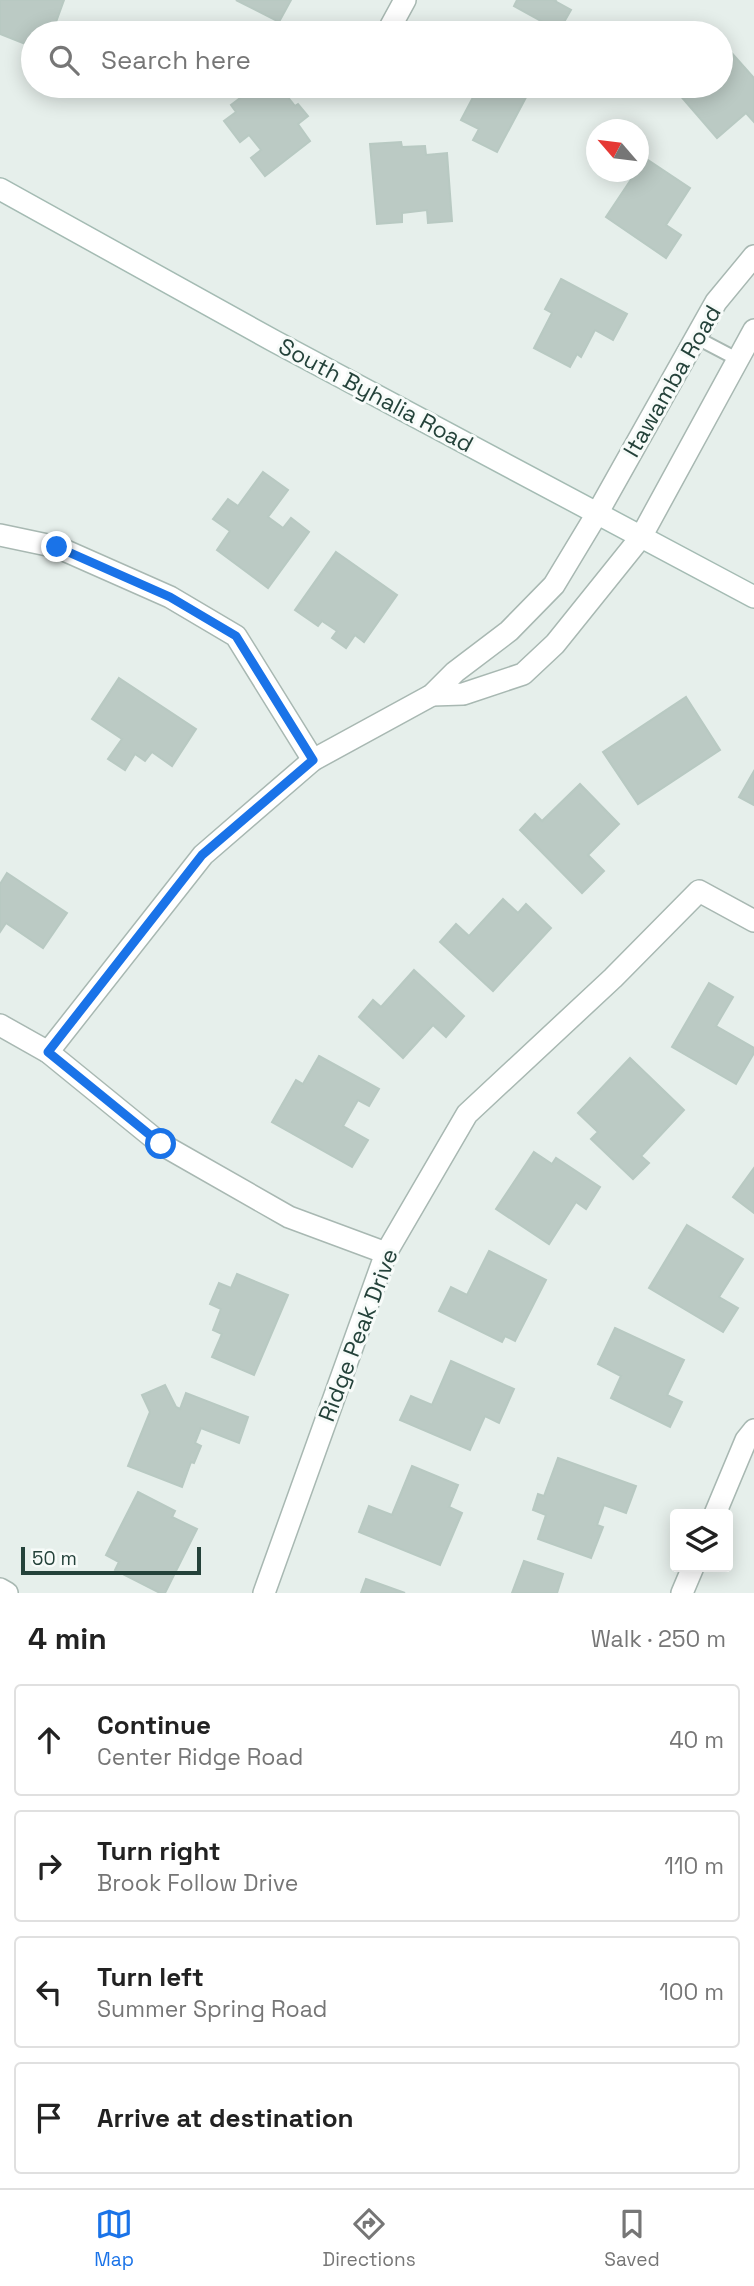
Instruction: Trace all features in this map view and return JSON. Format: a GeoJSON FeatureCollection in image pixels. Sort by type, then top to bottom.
{"type":"FeatureCollection","features":[{"type":"Feature","properties":{"kind":"street"},"geometry":{"type":"LineString","coordinates":[[394,21],[405,0]]}},
{"type":"Feature","properties":{"kind":"street","name":"South Byhalia Road"},"geometry":{"type":"LineString","coordinates":[[0,189],[274,341],[754,597]]}},
{"type":"Feature","properties":{"kind":"street","name":"Itawamba Road"},"geometry":{"type":"LineString","coordinates":[[432,695],[455,671],[509,631],[554,585],[716,302],[754,256]]}},
{"type":"Feature","properties":{"kind":"street","name":"Itawamba Road"},"geometry":{"type":"LineString","coordinates":[[432,695],[463,694],[523,674],[555,644],[641,537],[754,330]]}},
{"type":"Feature","properties":{"kind":"street"},"geometry":{"type":"LineString","coordinates":[[0,535],[57,547],[170,597],[236,636],[313,760]]}},
{"type":"Feature","properties":{"kind":"street"},"geometry":{"type":"LineString","coordinates":[[48,1052],[202,855],[313,760],[432,695]]}},
{"type":"Feature","properties":{"kind":"street","name":"Ridge Peak Drive"},"geometry":{"type":"LineString","coordinates":[[264,1593],[386,1253],[467,1114],[613,978],[699,891],[754,921]]}},
{"type":"Feature","properties":{"kind":"street"},"geometry":{"type":"LineString","coordinates":[[0,1025],[48,1052],[161,1144],[289,1217],[386,1253]]}},
{"type":"Feature","properties":{"kind":"street"},"geometry":{"type":"LineString","coordinates":[[717,1509],[746,1440],[754,1430]]}},
{"type":"Feature","properties":{"kind":"street"},"geometry":{"type":"LineString","coordinates":[[682,1593],[691,1572]]}},
{"type":"Feature","properties":{"kind":"street"},"geometry":{"type":"LineString","coordinates":[[0,1589],[7,1593]]}},
{"type":"Feature","properties":{"kind":"lane"},"geometry":{"type":"LineString","coordinates":[[695,337],[737,359]]}},
{"type":"Feature","properties":{"kind":"building"},"geometry":{"type":"Polygon","coordinates":[[[0,0],[64,0],[56,21],[21,21],[21,42],[0,34],[0,0]]]}},
{"type":"Feature","properties":{"kind":"building"},"geometry":{"type":"Polygon","coordinates":[[[236,0],[291,0],[277,21],[236,0]]]}},
{"type":"Feature","properties":{"kind":"building"},"geometry":{"type":"Polygon","coordinates":[[[517,0],[556,0],[571,10],[565,21],[541,21],[514,6],[517,0]]]}},
{"type":"Feature","properties":{"kind":"building"},"geometry":{"type":"Polygon","coordinates":[[[733,54],[754,78],[754,122],[746,113],[717,138],[682,98],[733,98],[733,54]]]}},
{"type":"Feature","properties":{"kind":"building"},"geometry":{"type":"Polygon","coordinates":[[[240,98],[289,98],[308,116],[298,124],[310,141],[265,176],[251,158],[261,150],[249,135],[240,142],[224,121],[236,112],[231,105],[240,98]]]}},
{"type":"Feature","properties":{"kind":"building"},"geometry":{"type":"Polygon","coordinates":[[[473,98],[526,98],[497,152],[473,140],[479,129],[461,120],[473,98]]]}},
{"type":"Feature","properties":{"kind":"building"},"geometry":{"type":"Polygon","coordinates":[[[401,142],[402,147],[425,146],[426,155],[447,153],[452,221],[428,223],[427,210],[402,213],[402,222],[377,224],[370,144],[401,142]]]}},
{"type":"Feature","properties":{"kind":"building"},"geometry":{"type":"Polygon","coordinates":[[[649,161],[690,188],[666,225],[681,235],[666,258],[606,217],[629,182],[649,182],[649,161]]]}},
{"type":"Feature","properties":{"kind":"building"},"geometry":{"type":"Polygon","coordinates":[[[561,279],[627,314],[613,340],[595,330],[581,357],[577,354],[570,367],[534,348],[552,313],[545,309],[561,279]]]}},
{"type":"Feature","properties":{"kind":"building"},"geometry":{"type":"Polygon","coordinates":[[[263,472],[288,490],[268,517],[283,528],[291,518],[309,532],[268,588],[217,550],[230,531],[213,519],[228,499],[238,506],[263,472]]]}},
{"type":"Feature","properties":{"kind":"building"},"geometry":{"type":"Polygon","coordinates":[[[336,552],[397,595],[364,642],[355,635],[346,648],[332,638],[337,631],[322,621],[318,626],[295,610],[336,552]]]}},
{"type":"Feature","properties":{"kind":"building"},"geometry":{"type":"Polygon","coordinates":[[[119,678],[196,729],[172,766],[152,752],[145,761],[135,754],[125,770],[108,759],[122,739],[92,719],[119,678]]]}},
{"type":"Feature","properties":{"kind":"building"},"geometry":{"type":"Polygon","coordinates":[[[686,697],[720,750],[638,804],[603,752],[686,697]]]}},
{"type":"Feature","properties":{"kind":"building"},"geometry":{"type":"Polygon","coordinates":[[[754,771],[754,805],[739,797],[754,771]]]}},
{"type":"Feature","properties":{"kind":"building"},"geometry":{"type":"Polygon","coordinates":[[[580,784],[619,824],[588,855],[604,871],[582,893],[520,830],[535,814],[542,821],[580,784]]]}},
{"type":"Feature","properties":{"kind":"building"},"geometry":{"type":"Polygon","coordinates":[[[7,873],[67,913],[43,948],[6,923],[0,932],[0,884],[7,873]]]}},
{"type":"Feature","properties":{"kind":"building"},"geometry":{"type":"Polygon","coordinates":[[[503,899],[518,913],[526,904],[551,928],[493,991],[440,942],[456,924],[469,936],[503,899]]]}},
{"type":"Feature","properties":{"kind":"building"},"geometry":{"type":"Polygon","coordinates":[[[414,970],[464,1016],[446,1037],[433,1025],[403,1058],[359,1017],[373,1000],[381,1007],[414,970]]]}},
{"type":"Feature","properties":{"kind":"building"},"geometry":{"type":"Polygon","coordinates":[[[709,983],[733,997],[716,1026],[754,1048],[754,1053],[736,1084],[672,1047],[709,983]]]}},
{"type":"Feature","properties":{"kind":"building"},"geometry":{"type":"Polygon","coordinates":[[[319,1056],[379,1089],[369,1106],[358,1100],[343,1126],[368,1140],[352,1167],[272,1122],[296,1080],[303,1084],[319,1056]]]}},
{"type":"Feature","properties":{"kind":"building"},"geometry":{"type":"Polygon","coordinates":[[[630,1058],[684,1110],[641,1156],[649,1163],[633,1179],[591,1139],[598,1132],[578,1113],[630,1058]]]}},
{"type":"Feature","properties":{"kind":"building"},"geometry":{"type":"Polygon","coordinates":[[[534,1152],[552,1164],[556,1158],[600,1187],[586,1209],[576,1202],[549,1244],[496,1209],[534,1152]]]}},
{"type":"Feature","properties":{"kind":"building"},"geometry":{"type":"Polygon","coordinates":[[[754,1168],[754,1213],[733,1197],[754,1168]]]}},
{"type":"Feature","properties":{"kind":"building"},"geometry":{"type":"Polygon","coordinates":[[[687,1225],[743,1259],[719,1297],[738,1308],[723,1332],[649,1288],[687,1225]]]}},
{"type":"Feature","properties":{"kind":"building"},"geometry":{"type":"Polygon","coordinates":[[[489,1251],[546,1280],[515,1341],[505,1336],[502,1342],[439,1311],[451,1287],[467,1295],[489,1251]]]}},
{"type":"Feature","properties":{"kind":"building"},"geometry":{"type":"Polygon","coordinates":[[[237,1274],[288,1295],[254,1375],[212,1357],[222,1334],[213,1330],[221,1309],[210,1304],[219,1283],[231,1288],[237,1274]]]}},
{"type":"Feature","properties":{"kind":"building"},"geometry":{"type":"Polygon","coordinates":[[[615,1328],[684,1360],[667,1395],[682,1402],[670,1427],[611,1398],[621,1376],[598,1364],[615,1328]]]}},
{"type":"Feature","properties":{"kind":"building"},"geometry":{"type":"Polygon","coordinates":[[[451,1361],[514,1389],[499,1423],[485,1416],[470,1450],[400,1420],[411,1396],[432,1405],[451,1361]]]}},
{"type":"Feature","properties":{"kind":"building"},"geometry":{"type":"Polygon","coordinates":[[[165,1385],[176,1407],[180,1409],[186,1393],[248,1417],[239,1443],[201,1428],[195,1443],[201,1446],[194,1463],[191,1462],[182,1487],[128,1466],[150,1412],[142,1395],[165,1385]]]}},
{"type":"Feature","properties":{"kind":"building"},"geometry":{"type":"Polygon","coordinates":[[[558,1458],[636,1486],[626,1513],[604,1505],[597,1525],[603,1527],[591,1558],[538,1539],[546,1515],[533,1510],[538,1494],[544,1496],[558,1458]]]}},
{"type":"Feature","properties":{"kind":"building"},"geometry":{"type":"Polygon","coordinates":[[[412,1466],[458,1485],[449,1507],[462,1513],[440,1565],[359,1532],[369,1506],[392,1515],[412,1466]]]}},
{"type":"Feature","properties":{"kind":"building"},"geometry":{"type":"Polygon","coordinates":[[[138,1492],[175,1511],[172,1517],[197,1529],[165,1593],[115,1570],[119,1562],[106,1555],[138,1492]]]}},
{"type":"Feature","properties":{"kind":"building"},"geometry":{"type":"Polygon","coordinates":[[[524,1561],[563,1574],[557,1593],[512,1593],[524,1561]]]}},
{"type":"Feature","properties":{"kind":"building"},"geometry":{"type":"Polygon","coordinates":[[[366,1579],[405,1593],[361,1593],[366,1579]]]}},
{"type":"Feature","properties":{"kind":"route"},"geometry":{"type":"LineString","coordinates":[[57,547],[170,597],[236,636],[313,760],[202,855],[48,1052],[161,1144]]}}]}
